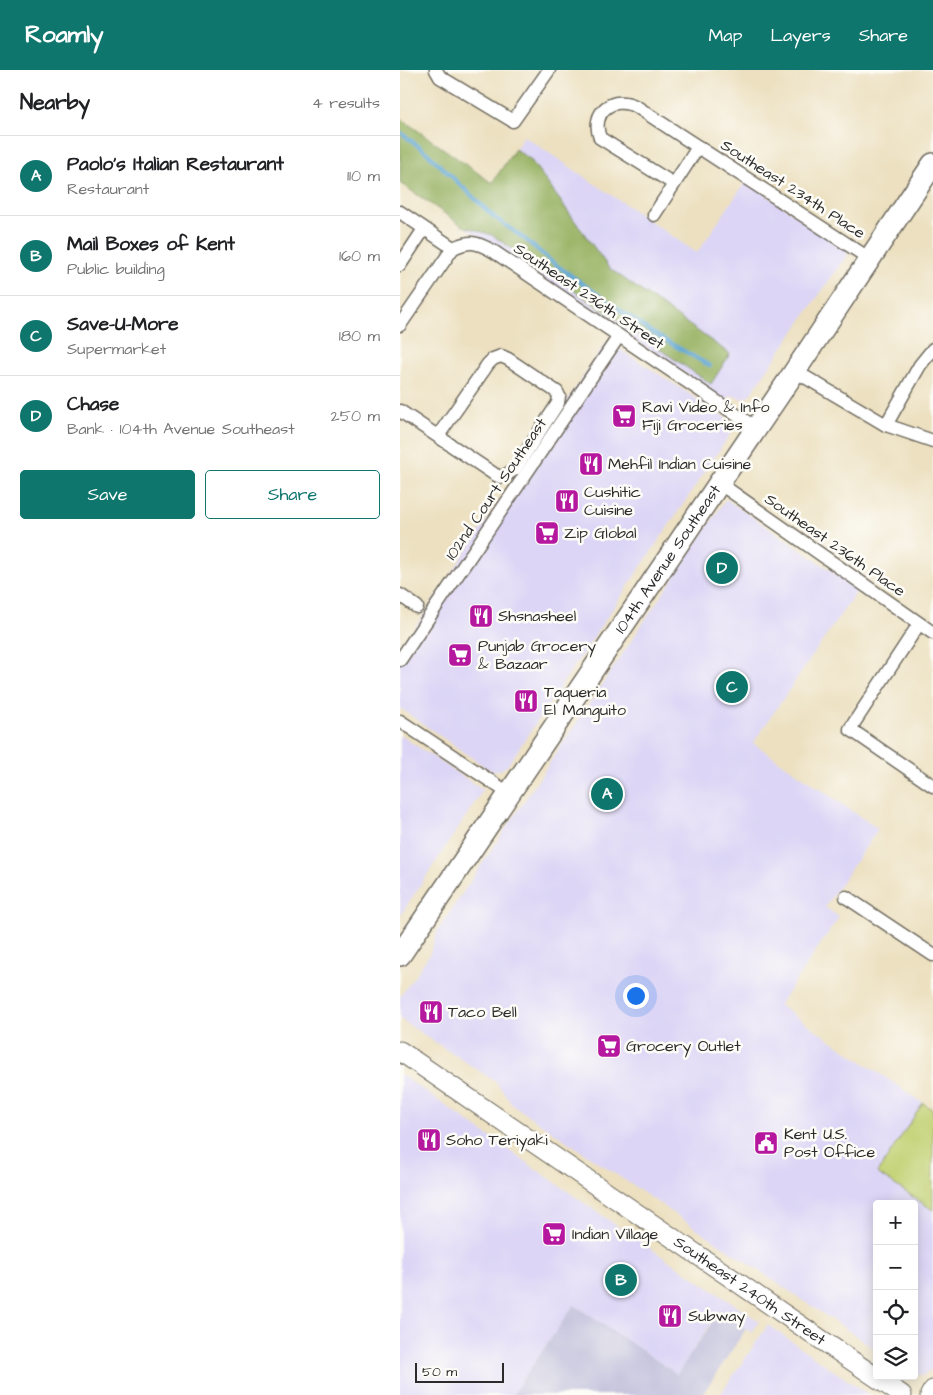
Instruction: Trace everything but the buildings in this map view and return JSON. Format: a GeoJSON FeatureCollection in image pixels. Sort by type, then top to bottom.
{"type":"FeatureCollection","features":[{"type":"Feature","properties":{"kind":"main road","name":"104th Avenue Southeast"},"geometry":{"type":"LineString","coordinates":[[400,955],[933,164]]}},
{"type":"Feature","properties":{"kind":"main road","name":"Southeast 240th Street"},"geometry":{"type":"LineString","coordinates":[[400,1051],[902,1395]]}},
{"type":"Feature","properties":{"kind":"main road"},"geometry":{"type":"LineString","coordinates":[[930,1395],[933,1390]]}},
{"type":"Feature","properties":{"kind":"street"},"geometry":{"type":"LineString","coordinates":[[436,70],[440,76],[514,121],[548,70]]}},
{"type":"Feature","properties":{"kind":"street","name":"Southeast 234th Place"},"geometry":{"type":"LineString","coordinates":[[674,184],[600,138],[597,124],[602,110],[615,102],[629,103],[870,259]]}},
{"type":"Feature","properties":{"kind":"street","name":"Southeast 234th Place"},"geometry":{"type":"LineString","coordinates":[[654,215],[698,147]]}},
{"type":"Feature","properties":{"kind":"street"},"geometry":{"type":"LineString","coordinates":[[400,212],[453,248],[400,326]]}},
{"type":"Feature","properties":{"kind":"street"},"geometry":{"type":"LineString","coordinates":[[400,265],[424,229]]}},
{"type":"Feature","properties":{"kind":"street","name":"Southeast 236th Street"},"geometry":{"type":"LineString","coordinates":[[453,248],[464,243],[477,242],[493,251],[756,428]]}},
{"type":"Feature","properties":{"kind":"street","name":"102nd Court Southeast"},"geometry":{"type":"LineString","coordinates":[[400,660],[619,336]]}},
{"type":"Feature","properties":{"kind":"street"},"geometry":{"type":"LineString","coordinates":[[886,425],[920,365],[933,350]]}},
{"type":"Feature","properties":{"kind":"street","name":"102nd Court Southeast"},"geometry":{"type":"LineString","coordinates":[[501,356],[508,358],[557,392],[559,396],[558,403],[515,469],[506,476],[500,477],[494,474],[438,436],[493,359],[501,356]]}},
{"type":"Feature","properties":{"kind":"street"},"geometry":{"type":"LineString","coordinates":[[795,371],[886,425],[933,441]]}},
{"type":"Feature","properties":{"kind":"street"},"geometry":{"type":"LineString","coordinates":[[400,410],[438,436]]}},
{"type":"Feature","properties":{"kind":"street","name":"Southeast 236th Place"},"geometry":{"type":"LineString","coordinates":[[719,484],[933,634]]}},
{"type":"Feature","properties":{"kind":"street"},"geometry":{"type":"LineString","coordinates":[[400,595],[417,607]]}},
{"type":"Feature","properties":{"kind":"street"},"geometry":{"type":"LineString","coordinates":[[919,624],[850,729],[933,786]]}},
{"type":"Feature","properties":{"kind":"street"},"geometry":{"type":"LineString","coordinates":[[400,721],[510,794]]}},
{"type":"Feature","properties":{"kind":"street"},"geometry":{"type":"LineString","coordinates":[[846,897],[933,955]]}},
{"type":"Feature","properties":{"kind":"shaded area"},"geometry":{"type":"Polygon","coordinates":[[[524,136],[697,253],[746,181],[849,252],[749,396],[741,399],[731,395],[726,401],[463,226],[524,136]]]}},
{"type":"Feature","properties":{"kind":"shaded area"},"geometry":{"type":"Polygon","coordinates":[[[607,341],[725,417],[730,425],[731,433],[507,766],[498,771],[491,771],[400,708],[400,650],[607,341]]]}},
{"type":"Feature","properties":{"kind":"shaded area"},"geometry":{"type":"Polygon","coordinates":[[[726,499],[858,589],[753,743],[878,829],[825,907],[839,917],[779,1005],[923,1103],[878,1173],[933,1210],[933,1367],[930,1371],[924,1375],[918,1374],[918,1200],[873,1200],[873,1347],[513,1105],[496,1082],[400,1019],[400,997],[429,955],[438,930],[726,499]]]}},
{"type":"Feature","properties":{"kind":"shaded area"},"geometry":{"type":"Polygon","coordinates":[[[400,735],[483,790],[400,916],[400,735]]]}},
{"type":"Feature","properties":{"kind":"shaded area"},"geometry":{"type":"Polygon","coordinates":[[[400,1074],[620,1228],[759,1321],[752,1333],[719,1311],[677,1374],[574,1305],[512,1395],[400,1395],[400,1074]]]}},
{"type":"Feature","properties":{"kind":"shaded area"},"geometry":{"type":"Polygon","coordinates":[[[574,1305],[677,1374],[720,1311],[746,1329],[702,1395],[512,1395],[574,1305]]]}},
{"type":"Feature","properties":{"kind":"shaded area"},"geometry":{"type":"Polygon","coordinates":[[[768,1325],[869,1395],[720,1395],[768,1325]]]}},
{"type":"Feature","properties":{"kind":"green space"},"geometry":{"type":"Polygon","coordinates":[[[400,118],[492,183],[515,149],[530,159],[609,268],[730,354],[711,384],[492,235],[463,226],[400,183],[400,118]]]}},
{"type":"Feature","properties":{"kind":"green space"},"geometry":{"type":"Polygon","coordinates":[[[923,1103],[933,1110],[933,1210],[877,1173],[923,1103]]]}},
{"type":"Feature","properties":{"kind":"waterway"},"geometry":{"type":"LineString","coordinates":[[400,132],[426,152],[494,217],[552,262],[651,332],[710,366]]}},
{"type":"Feature","properties":{"kind":"place","name":"Ravi Video & Info Fiji Groceries"},"geometry":{"type":"Point","coordinates":[624,416]}},
{"type":"Feature","properties":{"kind":"place","name":"Mehfil Indian Cuisine"},"geometry":{"type":"Point","coordinates":[591,464]}},
{"type":"Feature","properties":{"kind":"place","name":"Cushitic Cuisine"},"geometry":{"type":"Point","coordinates":[567,501]}},
{"type":"Feature","properties":{"kind":"place","name":"Zip Global"},"geometry":{"type":"Point","coordinates":[547,533]}},
{"type":"Feature","properties":{"kind":"place","name":"Chase"},"geometry":{"type":"Point","coordinates":[722,568]}},
{"type":"Feature","properties":{"kind":"place","name":"Shsnasheel"},"geometry":{"type":"Point","coordinates":[481,616]}},
{"type":"Feature","properties":{"kind":"place","name":"Punjab Grocery & Bazaar"},"geometry":{"type":"Point","coordinates":[460,655]}},
{"type":"Feature","properties":{"kind":"place","name":"Save-U-More"},"geometry":{"type":"Point","coordinates":[732,687]}},
{"type":"Feature","properties":{"kind":"place","name":"Taqueria El Manguito"},"geometry":{"type":"Point","coordinates":[526,701]}},
{"type":"Feature","properties":{"kind":"place","name":"Paolo's Italian Restaurant"},"geometry":{"type":"Point","coordinates":[607,794]}},
{"type":"Feature","properties":{"kind":"place","name":"Taco Bell"},"geometry":{"type":"Point","coordinates":[431,1012]}},
{"type":"Feature","properties":{"kind":"place","name":"Grocery Outlet"},"geometry":{"type":"Point","coordinates":[609,1046]}},
{"type":"Feature","properties":{"kind":"place","name":"Soho Teriyaki"},"geometry":{"type":"Point","coordinates":[429,1140]}},
{"type":"Feature","properties":{"kind":"place","name":"Kent U.S. Post Office"},"geometry":{"type":"Point","coordinates":[766,1143]}},
{"type":"Feature","properties":{"kind":"place","name":"Indian Village"},"geometry":{"type":"Point","coordinates":[554,1234]}},
{"type":"Feature","properties":{"kind":"place","name":"Mail Boxes of Kent"},"geometry":{"type":"Point","coordinates":[621,1280]}},
{"type":"Feature","properties":{"kind":"place","name":"Subway"},"geometry":{"type":"Point","coordinates":[670,1316]}}]}
